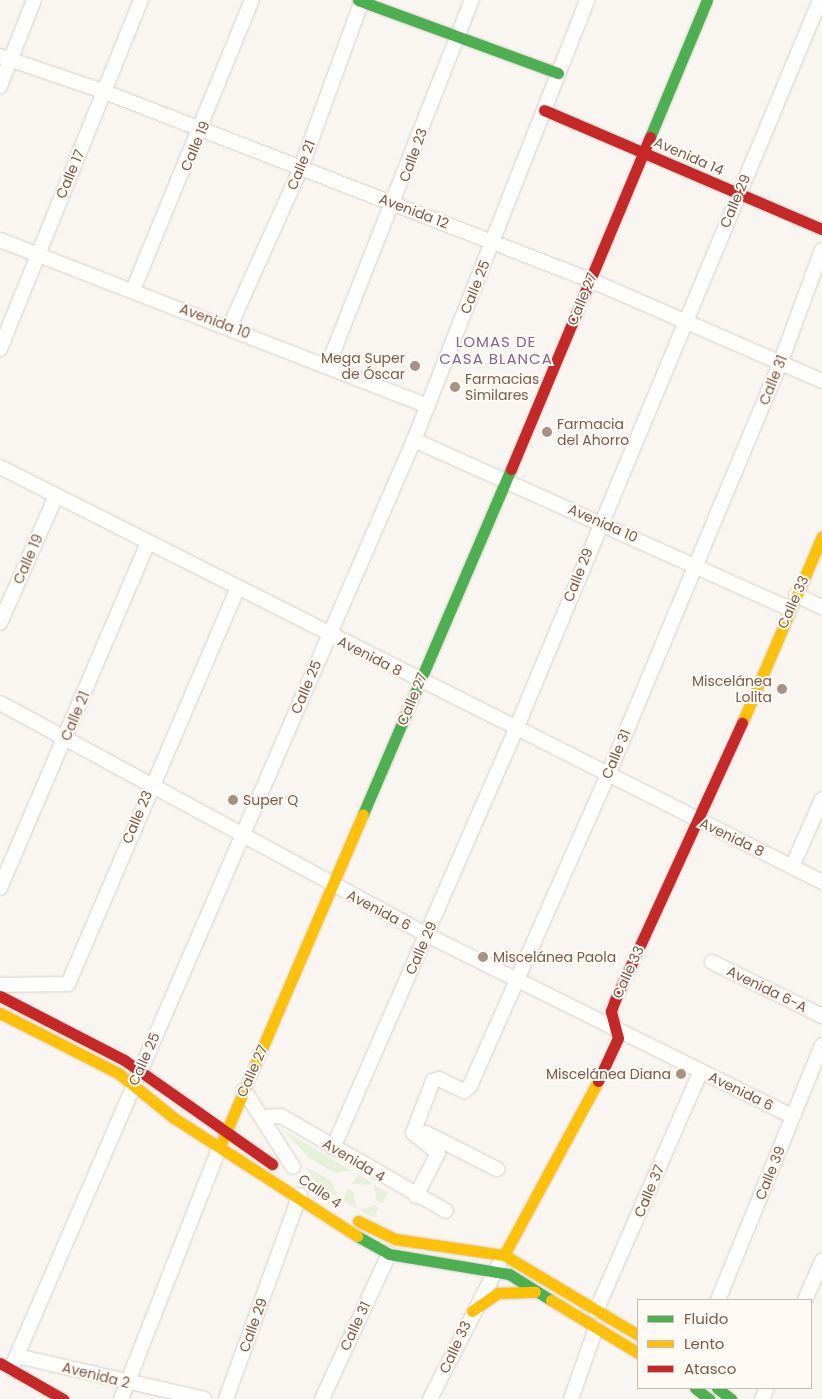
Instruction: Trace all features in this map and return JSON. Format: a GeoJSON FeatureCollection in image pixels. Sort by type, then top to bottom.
{"type":"FeatureCollection","features":[{"type":"Feature","properties":{"kind":"main road"},"geometry":{"type":"LineString","coordinates":[[360,0],[558,73]]}},
{"type":"Feature","properties":{"kind":"main road","name":"Calle 27"},"geometry":{"type":"LineString","coordinates":[[222,1139],[334,886],[419,681],[507,480],[707,0]]}},
{"type":"Feature","properties":{"kind":"main road","name":"Avenida 14"},"geometry":{"type":"LineString","coordinates":[[544,110],[822,229]]}},
{"type":"Feature","properties":{"kind":"main road","name":"Calle 33"},"geometry":{"type":"LineString","coordinates":[[504,1255],[615,1050],[615,1000],[700,821],[822,536]]}},
{"type":"Feature","properties":{"kind":"main road","name":"Calle 4"},"geometry":{"type":"LineString","coordinates":[[0,996],[95,1043],[136,1079],[174,1118],[222,1139],[306,1192],[389,1254],[496,1269],[637,1352]]}},
{"type":"Feature","properties":{"kind":"main road","name":"Calle 4"},"geometry":{"type":"LineString","coordinates":[[0,1013],[118,1073],[136,1079]]}},
{"type":"Feature","properties":{"kind":"main road","name":"Calle 4"},"geometry":{"type":"LineString","coordinates":[[336,1206],[376,1233],[395,1240],[504,1255],[637,1334]]}},
{"type":"Feature","properties":{"kind":"main road"},"geometry":{"type":"LineString","coordinates":[[472,1311],[498,1293],[536,1292]]}},
{"type":"Feature","properties":{"kind":"main road"},"geometry":{"type":"LineString","coordinates":[[6,1366],[63,1399]]}},
{"type":"Feature","properties":{"kind":"main road"},"geometry":{"type":"LineString","coordinates":[[696,1389],[709,1399]]}},
{"type":"Feature","properties":{"kind":"main road"},"geometry":{"type":"LineString","coordinates":[[718,1389],[731,1399]]}},
{"type":"Feature","properties":{"kind":"street"},"geometry":{"type":"LineString","coordinates":[[0,86],[5,58],[34,0]]}},
{"type":"Feature","properties":{"kind":"street","name":"Calle 17"},"geometry":{"type":"LineString","coordinates":[[0,349],[37,254],[142,0]]}},
{"type":"Feature","properties":{"kind":"street","name":"Calle 19"},"geometry":{"type":"LineString","coordinates":[[133,290],[202,129],[252,0]]}},
{"type":"Feature","properties":{"kind":"street","name":"Calle 21"},"geometry":{"type":"LineString","coordinates":[[230,326],[301,168],[360,0]]}},
{"type":"Feature","properties":{"kind":"street","name":"Calle 23"},"geometry":{"type":"LineString","coordinates":[[328,365],[395,204],[472,0]]}},
{"type":"Feature","properties":{"kind":"street","name":"Calle 25"},"geometry":{"type":"LineString","coordinates":[[6,1366],[17,1356],[414,440],[586,0]]}},
{"type":"Feature","properties":{"kind":"street","name":"Calle 29"},"geometry":{"type":"LineString","coordinates":[[333,1148],[516,729],[600,521],[820,0]]}},
{"type":"Feature","properties":{"kind":"street","name":"Avenida 12"},"geometry":{"type":"LineString","coordinates":[[5,58],[104,92],[202,129],[590,280],[822,381]]}},
{"type":"Feature","properties":{"kind":"street","name":"Avenida 10"},"geometry":{"type":"LineString","coordinates":[[0,240],[230,326],[428,406]]}},
{"type":"Feature","properties":{"kind":"street","name":"Calle 31"},"geometry":{"type":"LineString","coordinates":[[414,1127],[435,1079],[464,1091],[469,1088],[608,775],[780,364],[822,250]]}},
{"type":"Feature","properties":{"kind":"street","name":"Avenida 10"},"geometry":{"type":"LineString","coordinates":[[414,440],[600,521],[790,609]]}},
{"type":"Feature","properties":{"kind":"street","name":"Avenida 8"},"geometry":{"type":"LineString","coordinates":[[0,467],[419,681],[822,882]]}},
{"type":"Feature","properties":{"kind":"street","name":"Calle 19"},"geometry":{"type":"LineString","coordinates":[[0,623],[56,496]]}},
{"type":"Feature","properties":{"kind":"street","name":"Calle 21"},"geometry":{"type":"LineString","coordinates":[[0,888],[148,542]]}},
{"type":"Feature","properties":{"kind":"street","name":"Calle 23"},"geometry":{"type":"LineString","coordinates":[[0,985],[68,984],[150,786],[237,588]]}},
{"type":"Feature","properties":{"kind":"street"},"geometry":{"type":"LineString","coordinates":[[796,595],[822,607]]}},
{"type":"Feature","properties":{"kind":"street","name":"Avenida 6"},"geometry":{"type":"LineString","coordinates":[[0,703],[66,737],[150,786],[334,886],[792,1116]]}},
{"type":"Feature","properties":{"kind":"street"},"geometry":{"type":"LineString","coordinates":[[792,867],[822,799]]}},
{"type":"Feature","properties":{"kind":"street","name":"Avenida 6-A"},"geometry":{"type":"LineString","coordinates":[[712,962],[822,1016]]}},
{"type":"Feature","properties":{"kind":"street","name":"Calle 39"},"geometry":{"type":"LineString","coordinates":[[718,1299],[822,1045]]}},
{"type":"Feature","properties":{"kind":"street","name":"Calle 37"},"geometry":{"type":"LineString","coordinates":[[596,1311],[701,1071]]}},
{"type":"Feature","properties":{"kind":"street"},"geometry":{"type":"LineString","coordinates":[[244,1090],[293,1167]]}},
{"type":"Feature","properties":{"kind":"street","name":"Avenida 4"},"geometry":{"type":"LineString","coordinates":[[262,1118],[282,1116],[333,1148],[416,1196],[446,1211]]}},
{"type":"Feature","properties":{"kind":"street"},"geometry":{"type":"LineString","coordinates":[[416,1196],[438,1153],[414,1135],[414,1127],[496,1170]]}},
{"type":"Feature","properties":{"kind":"street","name":"Calle 27"},"geometry":{"type":"LineString","coordinates":[[121,1399],[222,1139]]}},
{"type":"Feature","properties":{"kind":"street","name":"Calle 29"},"geometry":{"type":"LineString","coordinates":[[226,1399],[306,1192]]}},
{"type":"Feature","properties":{"kind":"street","name":"Calle 31"},"geometry":{"type":"LineString","coordinates":[[322,1399],[389,1254]]}},
{"type":"Feature","properties":{"kind":"street","name":"Calle 33"},"geometry":{"type":"LineString","coordinates":[[430,1399],[472,1311],[504,1255]]}},
{"type":"Feature","properties":{"kind":"street"},"geometry":{"type":"LineString","coordinates":[[805,1299],[822,1261]]}},
{"type":"Feature","properties":{"kind":"street"},"geometry":{"type":"LineString","coordinates":[[571,1399],[596,1328]]}},
{"type":"Feature","properties":{"kind":"street","name":"Avenida 2"},"geometry":{"type":"LineString","coordinates":[[17,1356],[204,1399]]}},
{"type":"Feature","properties":{"kind":"green space"},"geometry":{"type":"Polygon","coordinates":[[[283,1130],[352,1171],[335,1173],[309,1158],[283,1130]]]}},
{"type":"Feature","properties":{"kind":"green space"},"geometry":{"type":"Polygon","coordinates":[[[306,1167],[330,1180],[338,1197],[317,1185],[306,1167]]]}},
{"type":"Feature","properties":{"kind":"green space"},"geometry":{"type":"Polygon","coordinates":[[[358,1174],[371,1182],[370,1185],[352,1184],[358,1174]]]}},
{"type":"Feature","properties":{"kind":"green space"},"geometry":{"type":"Polygon","coordinates":[[[373,1184],[388,1193],[382,1203],[377,1201],[373,1184]]]}},
{"type":"Feature","properties":{"kind":"green space"},"geometry":{"type":"Polygon","coordinates":[[[348,1189],[353,1192],[357,1209],[342,1200],[348,1189]]]}},
{"type":"Feature","properties":{"kind":"green space"},"geometry":{"type":"Polygon","coordinates":[[[375,1205],[379,1208],[373,1218],[360,1210],[375,1205]]]}},
{"type":"Feature","properties":{"kind":"traffic: fast"},"geometry":{"type":"LineString","coordinates":[[358,0],[558,73]]}},
{"type":"Feature","properties":{"kind":"traffic: fast"},"geometry":{"type":"LineString","coordinates":[[650,137],[707,0]]}},
{"type":"Feature","properties":{"kind":"traffic: fast"},"geometry":{"type":"LineString","coordinates":[[363,814],[511,469]]}},
{"type":"Feature","properties":{"kind":"traffic: fast"},"geometry":{"type":"LineString","coordinates":[[357,1236],[389,1254],[509,1274],[551,1300]]}},
{"type":"Feature","properties":{"kind":"traffic: fast"},"geometry":{"type":"LineString","coordinates":[[696,1389],[709,1399]]}},
{"type":"Feature","properties":{"kind":"traffic: fast"},"geometry":{"type":"LineString","coordinates":[[718,1389],[731,1399]]}},
{"type":"Feature","properties":{"kind":"traffic: slow"},"geometry":{"type":"LineString","coordinates":[[742,723],[822,536]]}},
{"type":"Feature","properties":{"kind":"traffic: slow"},"geometry":{"type":"LineString","coordinates":[[220,1146],[363,814]]}},
{"type":"Feature","properties":{"kind":"traffic: slow"},"geometry":{"type":"LineString","coordinates":[[0,1013],[118,1073],[174,1118],[357,1236]]}},
{"type":"Feature","properties":{"kind":"traffic: slow"},"geometry":{"type":"LineString","coordinates":[[504,1255],[598,1081]]}},
{"type":"Feature","properties":{"kind":"traffic: slow"},"geometry":{"type":"LineString","coordinates":[[358,1221],[395,1239],[504,1255],[637,1334]]}},
{"type":"Feature","properties":{"kind":"traffic: slow"},"geometry":{"type":"LineString","coordinates":[[472,1311],[498,1293],[535,1292]]}},
{"type":"Feature","properties":{"kind":"traffic: slow"},"geometry":{"type":"LineString","coordinates":[[551,1300],[637,1352]]}},
{"type":"Feature","properties":{"kind":"traffic: jam"},"geometry":{"type":"LineString","coordinates":[[544,110],[822,229]]}},
{"type":"Feature","properties":{"kind":"traffic: jam"},"geometry":{"type":"LineString","coordinates":[[511,469],[650,137]]}},
{"type":"Feature","properties":{"kind":"traffic: jam"},"geometry":{"type":"LineString","coordinates":[[598,1081],[618,1038],[611,1011],[615,1000],[742,723]]}},
{"type":"Feature","properties":{"kind":"traffic: jam"},"geometry":{"type":"LineString","coordinates":[[0,996],[124,1060],[272,1164]]}},
{"type":"Feature","properties":{"kind":"traffic: jam"},"geometry":{"type":"LineString","coordinates":[[0,1363],[63,1399]]}},
{"type":"Feature","properties":{"kind":"place","name":"Mega Super de Óscar"},"geometry":{"type":"Point","coordinates":[415,366]}},
{"type":"Feature","properties":{"kind":"place","name":"Farmacias Similares"},"geometry":{"type":"Point","coordinates":[455,387]}},
{"type":"Feature","properties":{"kind":"place","name":"Farmacia del Ahorro"},"geometry":{"type":"Point","coordinates":[547,432]}},
{"type":"Feature","properties":{"kind":"place","name":"Miscelánea Lolita"},"geometry":{"type":"Point","coordinates":[782,689]}},
{"type":"Feature","properties":{"kind":"place","name":"Super Q"},"geometry":{"type":"Point","coordinates":[233,800]}},
{"type":"Feature","properties":{"kind":"place","name":"Miscelánea Paola"},"geometry":{"type":"Point","coordinates":[483,957]}},
{"type":"Feature","properties":{"kind":"place","name":"Miscelánea Diana"},"geometry":{"type":"Point","coordinates":[681,1074]}},
{"type":"Feature","properties":{"kind":"district","name":"LOMAS DE CASA BLANCA"},"geometry":{"type":"Point","coordinates":[496,350]}}]}
